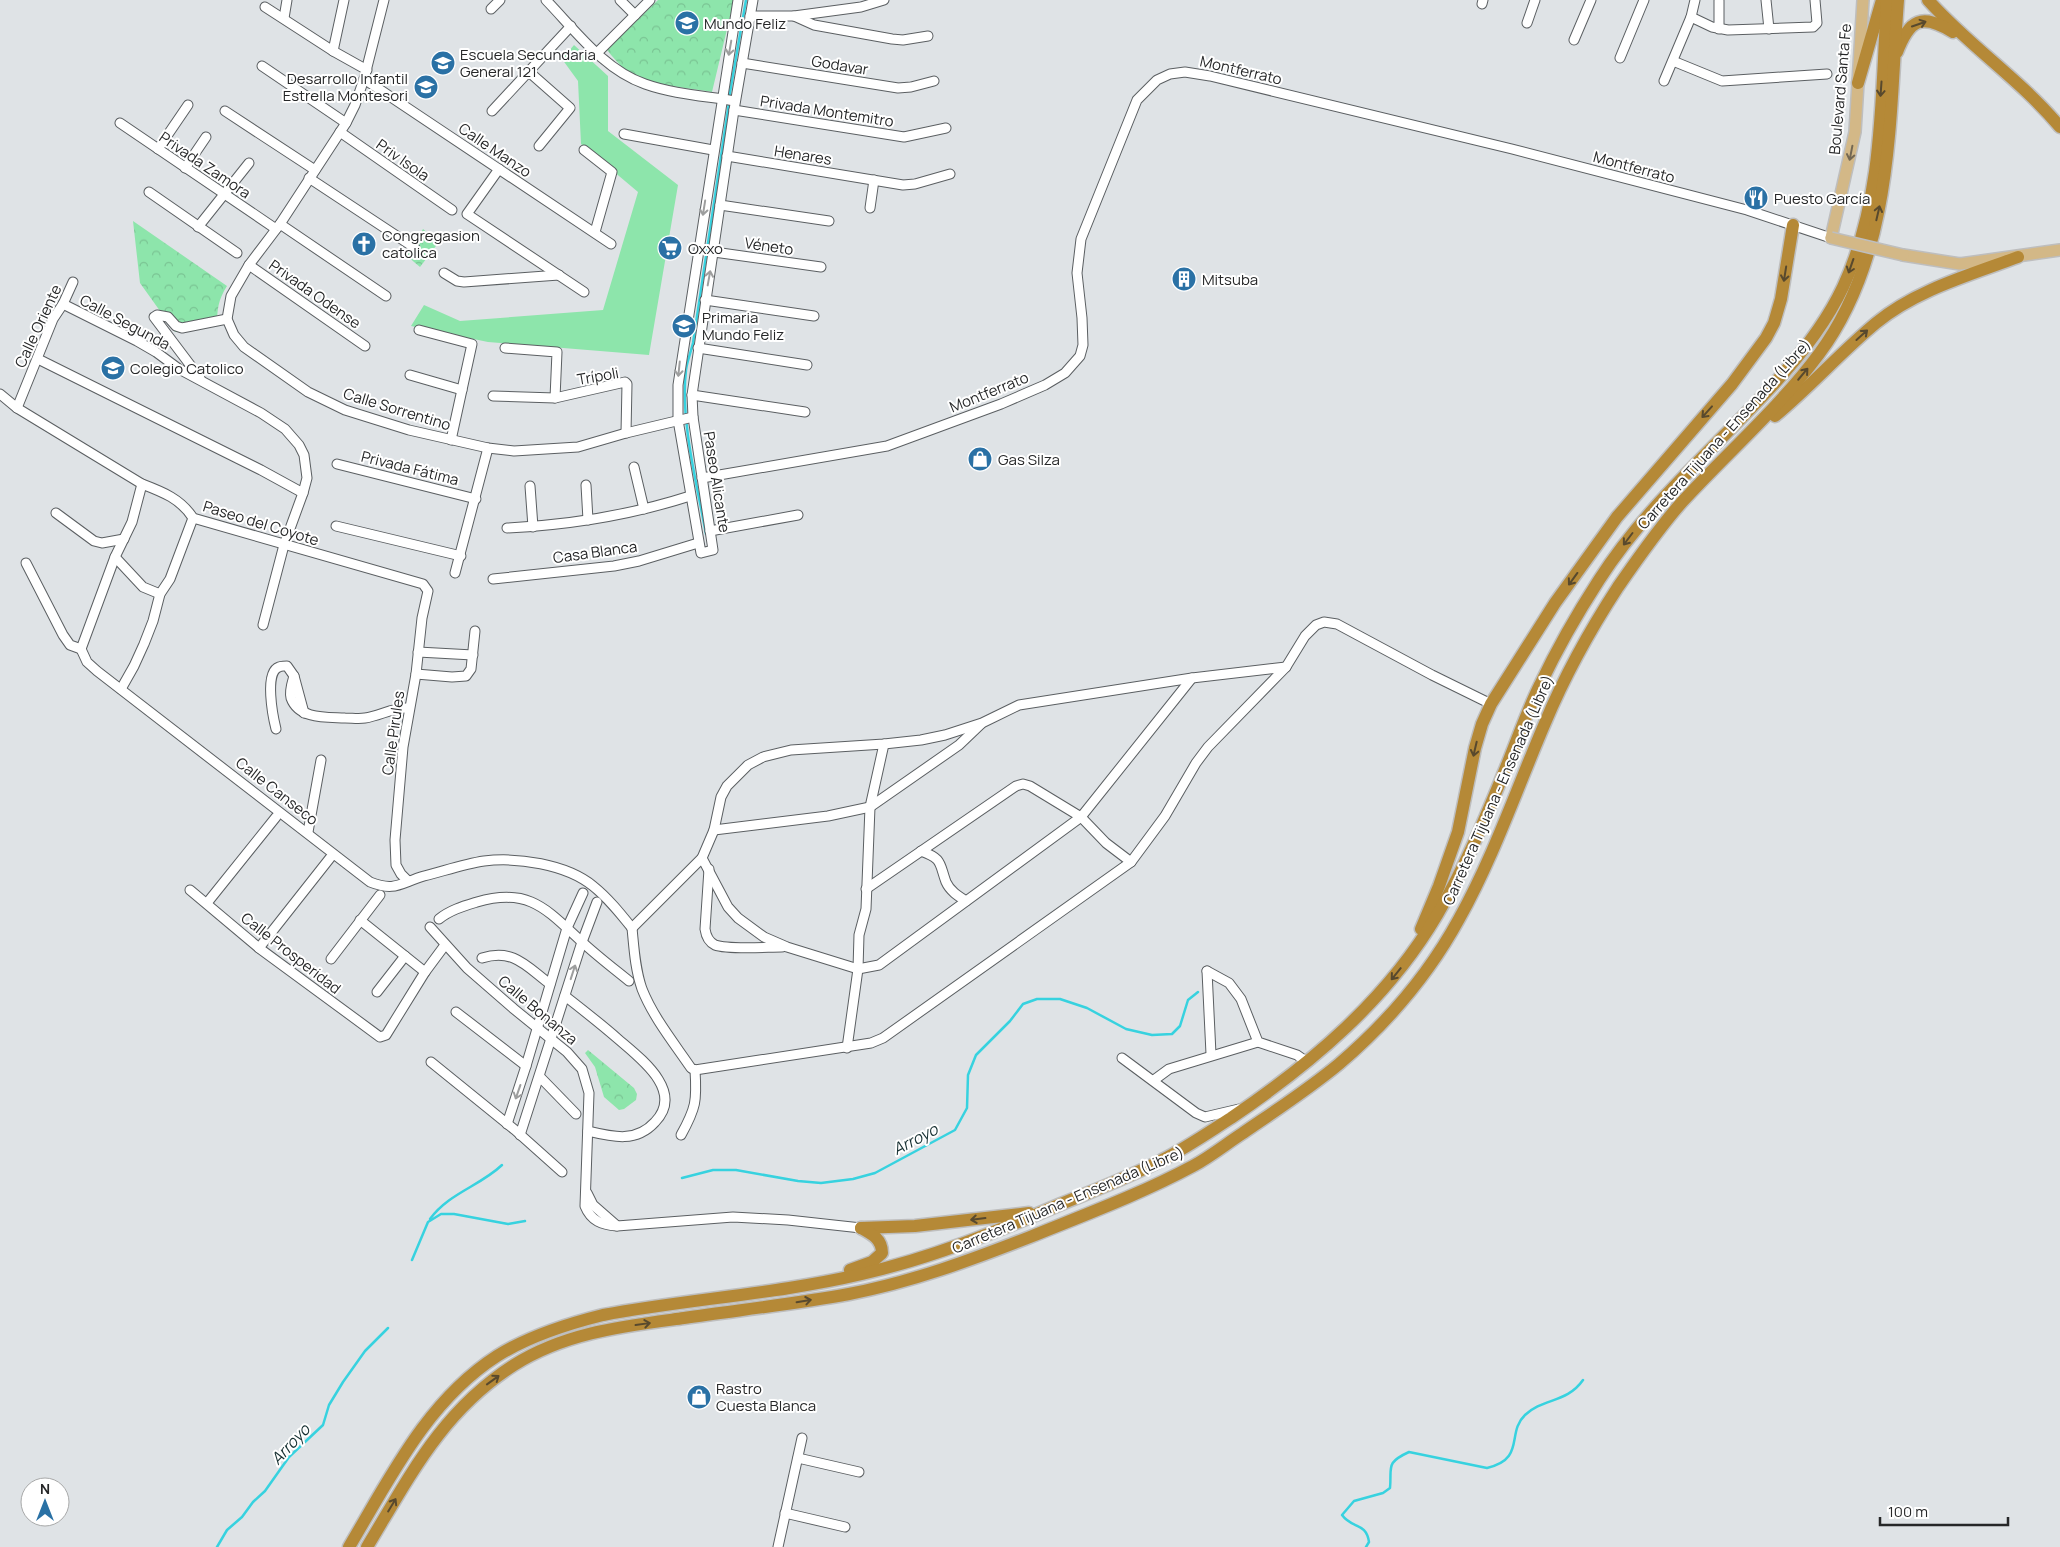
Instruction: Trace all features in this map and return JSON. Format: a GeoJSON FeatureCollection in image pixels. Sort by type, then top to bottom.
{"type":"FeatureCollection","features":[{"type":"Feature","properties":{"kind":"highway"},"geometry":{"type":"LineString","coordinates":[[1858,83],[1882,0]]}},
{"type":"Feature","properties":{"kind":"highway","name":"Carretera Tijuana - Ensenada (Libre)"},"geometry":{"type":"LineString","coordinates":[[350,1547],[427,1420],[476,1371],[498,1356],[546,1332],[603,1315],[822,1283],[864,1274],[941,1252],[1044,1212],[1164,1160],[1246,1107],[1307,1062],[1360,1015],[1383,990],[1415,948],[1437,914],[1468,853],[1552,660],[1600,578],[1647,515],[1700,458],[1774,385],[1825,318],[1841,290],[1850,270],[1870,199],[1877,149],[1887,0]]}},
{"type":"Feature","properties":{"kind":"highway","name":"Carretera Tijuana - Ensenada (Libre)"},"geometry":{"type":"LineString","coordinates":[[367,1547],[421,1458],[460,1408],[496,1377],[543,1349],[591,1332],[854,1293],[942,1270],[1076,1218],[1154,1185],[1197,1164],[1269,1116],[1338,1065],[1382,1024],[1437,956],[1457,924],[1476,888],[1545,722],[1569,670],[1622,581],[1643,551],[1681,504],[1760,424],[1819,355],[1847,309],[1862,275],[1880,202],[1886,161],[1898,0]]}},
{"type":"Feature","properties":{"kind":"highway"},"geometry":{"type":"LineString","coordinates":[[1928,0],[1968,41],[2036,99],[2060,127]]}},
{"type":"Feature","properties":{"kind":"highway"},"geometry":{"type":"LineString","coordinates":[[1893,62],[1905,34],[1915,23],[1930,21],[1939,23],[1968,41]]}},
{"type":"Feature","properties":{"kind":"highway"},"geometry":{"type":"LineString","coordinates":[[1415,948],[1458,832],[1475,748],[1482,724],[1491,704],[1555,603],[1617,517],[1732,384],[1766,338],[1778,312],[1793,225]]}},
{"type":"Feature","properties":{"kind":"highway"},"geometry":{"type":"LineString","coordinates":[[1760,424],[1776,416],[1859,338],[1892,311],[1911,300],[2018,257]]}},
{"type":"Feature","properties":{"kind":"highway"},"geometry":{"type":"LineString","coordinates":[[861,1228],[930,1225],[1044,1212]]}},
{"type":"Feature","properties":{"kind":"highway"},"geometry":{"type":"LineString","coordinates":[[822,1283],[880,1257],[882,1247],[879,1241],[861,1228]]}},
{"type":"Feature","properties":{"kind":"main road","name":"Boulevard Santa Fe"},"geometry":{"type":"LineString","coordinates":[[1831,238],[1855,132],[1864,0]]}},
{"type":"Feature","properties":{"kind":"main road"},"geometry":{"type":"LineString","coordinates":[[1831,238],[1948,264],[2018,257],[2060,250]]}},
{"type":"Feature","properties":{"kind":"street"},"geometry":{"type":"LineString","coordinates":[[284,18],[287,0]]}},
{"type":"Feature","properties":{"kind":"street"},"geometry":{"type":"LineString","coordinates":[[333,51],[344,0]]}},
{"type":"Feature","properties":{"kind":"street"},"geometry":{"type":"LineString","coordinates":[[202,381],[154,317],[157,315],[168,317],[176,326],[182,328],[227,319],[230,296],[346,123],[355,105],[365,75],[384,0]]}},
{"type":"Feature","properties":{"kind":"street"},"geometry":{"type":"LineString","coordinates":[[491,9],[500,0]]}},
{"type":"Feature","properties":{"kind":"street"},"geometry":{"type":"LineString","coordinates":[[546,0],[597,53],[623,74],[642,84],[664,90],[721,99]]}},
{"type":"Feature","properties":{"kind":"street"},"geometry":{"type":"LineString","coordinates":[[620,0],[636,15]]}},
{"type":"Feature","properties":{"kind":"street"},"geometry":{"type":"LineString","coordinates":[[597,53],[650,0]]}},
{"type":"Feature","properties":{"kind":"street","name":"Paseo Alicante"},"geometry":{"type":"LineString","coordinates":[[738,0],[680,364],[678,420],[700,553],[713,551],[693,417],[692,395],[734,105],[753,0]]}},
{"type":"Feature","properties":{"kind":"street"},"geometry":{"type":"LineString","coordinates":[[750,16],[794,16],[861,7],[884,0]]}},
{"type":"Feature","properties":{"kind":"street"},"geometry":{"type":"LineString","coordinates":[[1527,23],[1535,0]]}},
{"type":"Feature","properties":{"kind":"street"},"geometry":{"type":"LineString","coordinates":[[1574,40],[1591,0]]}},
{"type":"Feature","properties":{"kind":"street"},"geometry":{"type":"LineString","coordinates":[[1620,58],[1644,0]]}},
{"type":"Feature","properties":{"kind":"street"},"geometry":{"type":"LineString","coordinates":[[1664,81],[1691,17],[1695,0]]}},
{"type":"Feature","properties":{"kind":"street"},"geometry":{"type":"LineString","coordinates":[[1766,0],[1769,29]]}},
{"type":"Feature","properties":{"kind":"street"},"geometry":{"type":"LineString","coordinates":[[1691,17],[1719,29],[1769,29],[1816,26],[1815,0]]}},
{"type":"Feature","properties":{"kind":"street"},"geometry":{"type":"LineString","coordinates":[[1719,1],[1719,29]]}},
{"type":"Feature","properties":{"kind":"street","name":"Calle Manzo"},"geometry":{"type":"LineString","coordinates":[[265,7],[333,51],[499,169],[611,244]]}},
{"type":"Feature","properties":{"kind":"street"},"geometry":{"type":"LineString","coordinates":[[794,16],[814,25],[892,39],[903,40],[928,36]]}},
{"type":"Feature","properties":{"kind":"street"},"geometry":{"type":"LineString","coordinates":[[492,111],[571,26]]}},
{"type":"Feature","properties":{"kind":"street"},"geometry":{"type":"LineString","coordinates":[[1672,62],[1722,81],[1828,74]]}},
{"type":"Feature","properties":{"kind":"street","name":"Godavar"},"geometry":{"type":"LineString","coordinates":[[742,63],[904,89],[934,81]]}},
{"type":"Feature","properties":{"kind":"street"},"geometry":{"type":"LineString","coordinates":[[262,66],[346,123]]}},
{"type":"Feature","properties":{"kind":"street"},"geometry":{"type":"LineString","coordinates":[[528,71],[570,108],[539,146]]}},
{"type":"Feature","properties":{"kind":"street","name":"Montferrato"},"geometry":{"type":"LineString","coordinates":[[702,478],[887,446],[946,425],[1045,385],[1065,373],[1080,356],[1084,334],[1077,272],[1081,240],[1137,100],[1157,80],[1170,74],[1185,72],[1210,76],[1512,149],[1747,210],[1831,238]]}},
{"type":"Feature","properties":{"kind":"street","name":"Privada Montemitro"},"geometry":{"type":"LineString","coordinates":[[721,99],[734,105],[904,137],[946,128]]}},
{"type":"Feature","properties":{"kind":"street"},"geometry":{"type":"LineString","coordinates":[[158,150],[188,105]]}},
{"type":"Feature","properties":{"kind":"street"},"geometry":{"type":"LineString","coordinates":[[225,111],[315,170]]}},
{"type":"Feature","properties":{"kind":"street","name":"Privada Zamora"},"geometry":{"type":"LineString","coordinates":[[120,123],[224,194],[278,226],[386,296]]}},
{"type":"Feature","properties":{"kind":"street","name":"Priv Isola"},"geometry":{"type":"LineString","coordinates":[[340,132],[452,210]]}},
{"type":"Feature","properties":{"kind":"street"},"geometry":{"type":"LineString","coordinates":[[624,134],[713,150]]}},
{"type":"Feature","properties":{"kind":"street"},"geometry":{"type":"LineString","coordinates":[[185,168],[206,137]]}},
{"type":"Feature","properties":{"kind":"street"},"geometry":{"type":"LineString","coordinates":[[584,150],[612,172],[595,232]]}},
{"type":"Feature","properties":{"kind":"street","name":"Henares"},"geometry":{"type":"LineString","coordinates":[[727,156],[909,185],[950,174]]}},
{"type":"Feature","properties":{"kind":"street"},"geometry":{"type":"LineString","coordinates":[[198,227],[249,163]]}},
{"type":"Feature","properties":{"kind":"street"},"geometry":{"type":"LineString","coordinates":[[499,169],[467,214],[584,292]]}},
{"type":"Feature","properties":{"kind":"street"},"geometry":{"type":"LineString","coordinates":[[309,178],[415,248]]}},
{"type":"Feature","properties":{"kind":"street"},"geometry":{"type":"LineString","coordinates":[[870,208],[874,180]]}},
{"type":"Feature","properties":{"kind":"street"},"geometry":{"type":"LineString","coordinates":[[149,192],[237,253]]}},
{"type":"Feature","properties":{"kind":"street"},"geometry":{"type":"LineString","coordinates":[[720,205],[829,221]]}},
{"type":"Feature","properties":{"kind":"street","name":"Véneto"},"geometry":{"type":"LineString","coordinates":[[714,252],[821,267]]}},
{"type":"Feature","properties":{"kind":"street","name":"Privada Odense"},"geometry":{"type":"LineString","coordinates":[[249,265],[365,346]]}},
{"type":"Feature","properties":{"kind":"street"},"geometry":{"type":"LineString","coordinates":[[444,273],[457,281],[464,282],[558,275]]}},
{"type":"Feature","properties":{"kind":"street","name":"Calle Oriente"},"geometry":{"type":"LineString","coordinates":[[17,408],[53,318],[63,304],[73,282]]}},
{"type":"Feature","properties":{"kind":"street"},"geometry":{"type":"LineString","coordinates":[[705,300],[814,316]]}},
{"type":"Feature","properties":{"kind":"street","name":"Calle Segunda"},"geometry":{"type":"LineString","coordinates":[[63,304],[150,348],[179,369],[261,413],[285,429],[299,445],[304,455],[307,478],[303,493]]}},
{"type":"Feature","properties":{"kind":"street","name":"Calle Sorrentino"},"geometry":{"type":"LineString","coordinates":[[227,319],[234,335],[244,347],[308,392],[344,410],[379,422],[451,440],[488,452],[578,447],[693,417]]}},
{"type":"Feature","properties":{"kind":"street"},"geometry":{"type":"LineString","coordinates":[[419,330],[472,344],[451,440]]}},
{"type":"Feature","properties":{"kind":"street","name":"Trípoli"},"geometry":{"type":"LineString","coordinates":[[505,348],[557,352],[555,398]]}},
{"type":"Feature","properties":{"kind":"street"},"geometry":{"type":"LineString","coordinates":[[698,348],[807,365]]}},
{"type":"Feature","properties":{"kind":"street"},"geometry":{"type":"LineString","coordinates":[[38,359],[262,470],[303,493],[284,546],[263,625]]}},
{"type":"Feature","properties":{"kind":"street"},"geometry":{"type":"LineString","coordinates":[[410,375],[462,390]]}},
{"type":"Feature","properties":{"kind":"street","name":"Trípoli"},"geometry":{"type":"LineString","coordinates":[[493,396],[555,398],[626,382],[626,433]]}},
{"type":"Feature","properties":{"kind":"street","name":"Paseo del Coyote"},"geometry":{"type":"LineString","coordinates":[[0,394],[17,408],[142,484],[163,492],[178,501],[187,508],[193,518],[284,546],[423,584],[427,587]]}},
{"type":"Feature","properties":{"kind":"street"},"geometry":{"type":"LineString","coordinates":[[692,395],[805,412]]}},
{"type":"Feature","properties":{"kind":"street","name":"Privada Fátima"},"geometry":{"type":"LineString","coordinates":[[455,573],[488,452]]}},
{"type":"Feature","properties":{"kind":"street","name":"Privada Fátima"},"geometry":{"type":"LineString","coordinates":[[337,464],[476,499]]}},
{"type":"Feature","properties":{"kind":"street"},"geometry":{"type":"LineString","coordinates":[[634,467],[644,509]]}},
{"type":"Feature","properties":{"kind":"street"},"geometry":{"type":"LineString","coordinates":[[81,649],[116,557],[132,522],[142,484]]}},
{"type":"Feature","properties":{"kind":"street"},"geometry":{"type":"LineString","coordinates":[[586,485],[588,520]]}},
{"type":"Feature","properties":{"kind":"street"},"geometry":{"type":"LineString","coordinates":[[530,486],[533,527]]}},
{"type":"Feature","properties":{"kind":"street"},"geometry":{"type":"LineString","coordinates":[[507,528],[533,527],[610,517],[690,496]]}},
{"type":"Feature","properties":{"kind":"street"},"geometry":{"type":"LineString","coordinates":[[56,513],[94,541],[102,543],[124,540]]}},
{"type":"Feature","properties":{"kind":"street"},"geometry":{"type":"LineString","coordinates":[[710,531],[798,515]]}},
{"type":"Feature","properties":{"kind":"street"},"geometry":{"type":"LineString","coordinates":[[121,689],[144,644],[153,621],[160,594],[170,579],[193,518]]}},
{"type":"Feature","properties":{"kind":"street"},"geometry":{"type":"LineString","coordinates":[[336,526],[461,556]]}},
{"type":"Feature","properties":{"kind":"street","name":"Casa Blanca"},"geometry":{"type":"LineString","coordinates":[[493,579],[614,566],[639,561],[698,543]]}},
{"type":"Feature","properties":{"kind":"street"},"geometry":{"type":"LineString","coordinates":[[116,557],[143,587],[160,594]]}},
{"type":"Feature","properties":{"kind":"street","name":"Calle Canseco"},"geometry":{"type":"LineString","coordinates":[[26,563],[63,635],[70,644],[81,649],[87,662],[370,882],[391,888],[408,881],[483,861],[513,860],[540,864],[566,872],[592,885],[618,910],[632,928]]}},
{"type":"Feature","properties":{"kind":"street","name":"Calle Pirules"},"geometry":{"type":"LineString","coordinates":[[408,881],[396,865],[394,853],[403,747],[416,674],[427,587]]}},
{"type":"Feature","properties":{"kind":"street"},"geometry":{"type":"LineString","coordinates":[[1286,667],[1192,678],[1019,705],[982,723],[945,736],[884,744],[791,750],[763,757],[748,765],[727,786],[721,797],[714,830],[702,858],[632,928],[636,967],[645,994],[663,1027],[691,1068],[695,1070],[847,1048],[872,1043],[883,1038],[1131,862],[1165,816],[1208,746],[1286,667],[1305,636],[1316,625],[1324,622],[1337,624],[1432,676],[1491,704]]}},
{"type":"Feature","properties":{"kind":"street"},"geometry":{"type":"LineString","coordinates":[[416,674],[452,677],[466,676],[471,669],[475,632]]}},
{"type":"Feature","properties":{"kind":"street"},"geometry":{"type":"LineString","coordinates":[[418,652],[473,655]]}},
{"type":"Feature","properties":{"kind":"street"},"geometry":{"type":"LineString","coordinates":[[276,729],[271,706],[272,676],[274,670],[279,666],[287,666],[294,676],[290,689],[291,698],[304,713],[318,717],[365,718],[400,707],[409,708]]}},
{"type":"Feature","properties":{"kind":"street"},"geometry":{"type":"LineString","coordinates":[[702,858],[728,907],[738,918],[764,937],[786,947],[858,969],[879,964],[1081,817],[1192,678]]}},
{"type":"Feature","properties":{"kind":"street"},"geometry":{"type":"LineString","coordinates":[[714,830],[828,816],[870,807],[959,745],[982,723]]}},
{"type":"Feature","properties":{"kind":"street"},"geometry":{"type":"LineString","coordinates":[[847,1048],[858,969],[859,935],[866,909],[870,807],[884,744]]}},
{"type":"Feature","properties":{"kind":"street"},"geometry":{"type":"LineString","coordinates":[[308,832],[321,760]]}},
{"type":"Feature","properties":{"kind":"street"},"geometry":{"type":"LineString","coordinates":[[866,889],[1016,786],[1023,784],[1030,786],[1081,817],[1106,843],[1131,862]]}},
{"type":"Feature","properties":{"kind":"street"},"geometry":{"type":"LineString","coordinates":[[207,903],[276,817]]}},
{"type":"Feature","properties":{"kind":"street"},"geometry":{"type":"LineString","coordinates":[[921,851],[933,855],[940,862],[947,884],[956,895],[966,901]]}},
{"type":"Feature","properties":{"kind":"street"},"geometry":{"type":"LineString","coordinates":[[259,948],[330,858]]}},
{"type":"Feature","properties":{"kind":"street"},"geometry":{"type":"LineString","coordinates":[[708,869],[705,929],[707,937],[714,945],[726,947],[786,947]]}},
{"type":"Feature","properties":{"kind":"street","name":"Calle Prosperidad"},"geometry":{"type":"LineString","coordinates":[[190,890],[259,948],[377,1036],[386,1035],[425,972]]}},
{"type":"Feature","properties":{"kind":"street"},"geometry":{"type":"LineString","coordinates":[[507,1124],[523,1064],[538,1028],[567,928],[583,893]]}},
{"type":"Feature","properties":{"kind":"street"},"geometry":{"type":"LineString","coordinates":[[331,959],[380,895]]}},
{"type":"Feature","properties":{"kind":"street"},"geometry":{"type":"LineString","coordinates":[[439,919],[446,913],[491,898],[514,897],[533,903],[549,911],[582,942],[629,981]]}},
{"type":"Feature","properties":{"kind":"street"},"geometry":{"type":"LineString","coordinates":[[518,1132],[540,1076],[582,942],[597,902]]}},
{"type":"Feature","properties":{"kind":"street"},"geometry":{"type":"LineString","coordinates":[[360,920],[425,972],[445,945]]}},
{"type":"Feature","properties":{"kind":"street","name":"Calle Bonanza"},"geometry":{"type":"LineString","coordinates":[[430,927],[445,945],[485,985],[575,1060],[586,1080],[589,1092],[587,1194],[585,1206],[591,1217],[606,1225],[617,1226],[733,1217],[788,1220],[861,1228]]}},
{"type":"Feature","properties":{"kind":"street"},"geometry":{"type":"LineString","coordinates":[[482,958],[496,954],[509,955],[550,984]]}},
{"type":"Feature","properties":{"kind":"street"},"geometry":{"type":"LineString","coordinates":[[377,992],[405,956]]}},
{"type":"Feature","properties":{"kind":"street"},"geometry":{"type":"LineString","coordinates":[[1211,1054],[1207,971],[1229,983],[1241,999],[1258,1042]]}},
{"type":"Feature","properties":{"kind":"street"},"geometry":{"type":"LineString","coordinates":[[565,996],[645,1062],[662,1086],[663,1110],[654,1124],[641,1134],[616,1138],[588,1131]]}},
{"type":"Feature","properties":{"kind":"street"},"geometry":{"type":"LineString","coordinates":[[456,1012],[523,1064]]}},
{"type":"Feature","properties":{"kind":"street"},"geometry":{"type":"LineString","coordinates":[[1154,1080],[1169,1069],[1211,1054],[1258,1042],[1297,1055],[1307,1062]]}},
{"type":"Feature","properties":{"kind":"street"},"geometry":{"type":"LineString","coordinates":[[1122,1058],[1205,1117],[1246,1107]]}},
{"type":"Feature","properties":{"kind":"street"},"geometry":{"type":"LineString","coordinates":[[431,1062],[518,1132],[562,1172]]}},
{"type":"Feature","properties":{"kind":"street"},"geometry":{"type":"LineString","coordinates":[[681,1135],[694,1112],[696,1092],[695,1070]]}},
{"type":"Feature","properties":{"kind":"street"},"geometry":{"type":"LineString","coordinates":[[540,1076],[576,1114]]}},
{"type":"Feature","properties":{"kind":"street"},"geometry":{"type":"LineString","coordinates":[[587,1194],[598,1210],[617,1226]]}},
{"type":"Feature","properties":{"kind":"street"},"geometry":{"type":"LineString","coordinates":[[778,1547],[802,1438]]}},
{"type":"Feature","properties":{"kind":"street"},"geometry":{"type":"LineString","coordinates":[[798,1458],[859,1472]]}},
{"type":"Feature","properties":{"kind":"street"},"geometry":{"type":"LineString","coordinates":[[785,1513],[845,1527]]}},
{"type":"Feature","properties":{"kind":"green space"},"geometry":{"type":"Polygon","coordinates":[[[658,0],[734,0],[712,92],[656,83],[635,75],[618,63],[607,50],[658,0]]]}},
{"type":"Feature","properties":{"kind":"green space"},"geometry":{"type":"Polygon","coordinates":[[[574,45],[608,76],[608,131],[678,185],[649,355],[488,342],[411,326],[424,305],[460,321],[603,310],[638,192],[581,144],[578,81],[562,59],[574,45]]]}},
{"type":"Feature","properties":{"kind":"green space"},"geometry":{"type":"Polygon","coordinates":[[[133,221],[227,286],[219,305],[217,326],[175,332],[140,283],[133,221]]]}},
{"type":"Feature","properties":{"kind":"green space"},"geometry":{"type":"Polygon","coordinates":[[[423,229],[439,242],[420,267],[407,256],[423,229]]]}},
{"type":"Feature","properties":{"kind":"green space"},"geometry":{"type":"Polygon","coordinates":[[[588,1050],[634,1088],[637,1094],[636,1100],[624,1109],[619,1110],[604,1097],[595,1067],[585,1053],[588,1050]]]}},
{"type":"Feature","properties":{"kind":"waterway"},"geometry":{"type":"LineString","coordinates":[[729,98],[746,0]]}},
{"type":"Feature","properties":{"kind":"waterway"},"geometry":{"type":"LineString","coordinates":[[706,534],[690,452],[685,410],[685,389],[729,103]]}},
{"type":"Feature","properties":{"kind":"waterway","name":"Arroyo"},"geometry":{"type":"LineString","coordinates":[[682,1178],[713,1170],[736,1170],[798,1181],[821,1183],[853,1179],[875,1173],[955,1130],[967,1108],[968,1075],[976,1055],[1010,1021],[1023,1004],[1037,999],[1060,999],[1087,1008],[1126,1029],[1152,1035],[1172,1034],[1180,1026],[1188,1000],[1198,992]]}},
{"type":"Feature","properties":{"kind":"waterway"},"geometry":{"type":"LineString","coordinates":[[430,1219],[455,1196],[484,1179],[502,1165]]}},
{"type":"Feature","properties":{"kind":"waterway","name":"Arroyo"},"geometry":{"type":"LineString","coordinates":[[412,1260],[428,1222],[441,1214],[454,1214],[508,1224],[525,1221]]}},
{"type":"Feature","properties":{"kind":"waterway","name":"Arroyo"},"geometry":{"type":"LineString","coordinates":[[217,1547],[227,1530],[242,1517],[253,1502],[265,1491],[289,1457],[323,1425],[329,1405],[343,1382],[365,1351],[388,1328]]}},
{"type":"Feature","properties":{"kind":"waterway"},"geometry":{"type":"LineString","coordinates":[[1366,1547],[1369,1542],[1365,1531],[1342,1515],[1354,1501],[1383,1493],[1390,1488],[1391,1466],[1396,1459],[1409,1452],[1487,1468],[1499,1464],[1511,1452],[1520,1422],[1525,1415],[1539,1406],[1570,1393],[1583,1380]]}},
{"type":"Feature","properties":{"kind":"place","name":"Mundo Feliz"},"geometry":{"type":"Point","coordinates":[687,23]}},
{"type":"Feature","properties":{"kind":"place","name":"Escuela Secundaria General 121"},"geometry":{"type":"Point","coordinates":[443,63]}},
{"type":"Feature","properties":{"kind":"place","name":"Desarrollo Infantil Estrella Montesori"},"geometry":{"type":"Point","coordinates":[426,87]}},
{"type":"Feature","properties":{"kind":"place","name":"Puesto García"},"geometry":{"type":"Point","coordinates":[1756,198]}},
{"type":"Feature","properties":{"kind":"place","name":"Congregasion catolica"},"geometry":{"type":"Point","coordinates":[364,244]}},
{"type":"Feature","properties":{"kind":"place","name":"Oxxo"},"geometry":{"type":"Point","coordinates":[670,248]}},
{"type":"Feature","properties":{"kind":"place","name":"Mitsuba"},"geometry":{"type":"Point","coordinates":[1184,279]}},
{"type":"Feature","properties":{"kind":"place","name":"Primaria Mundo Feliz"},"geometry":{"type":"Point","coordinates":[684,326]}},
{"type":"Feature","properties":{"kind":"place","name":"Colegio Catolico"},"geometry":{"type":"Point","coordinates":[113,368]}},
{"type":"Feature","properties":{"kind":"place","name":"Gas Silza"},"geometry":{"type":"Point","coordinates":[980,459]}},
{"type":"Feature","properties":{"kind":"place","name":"Rastro Cuesta Blanca"},"geometry":{"type":"Point","coordinates":[699,1397]}}]}
